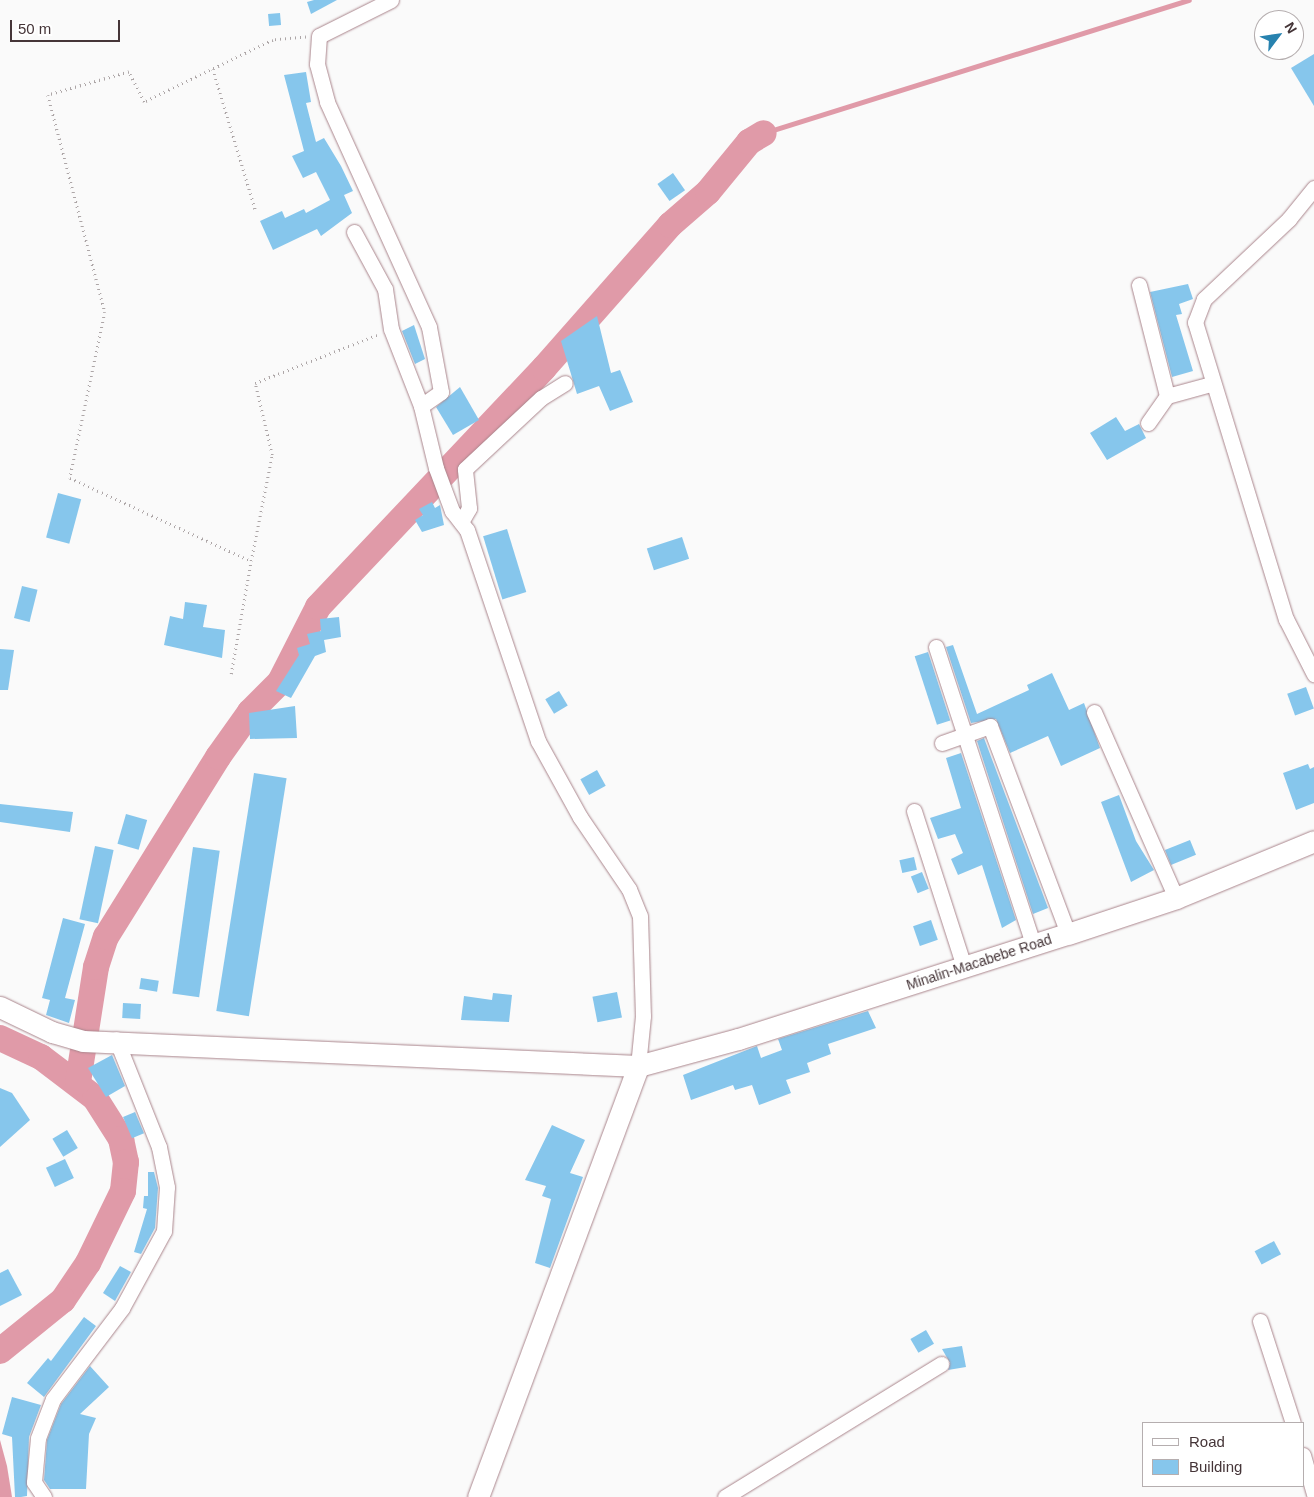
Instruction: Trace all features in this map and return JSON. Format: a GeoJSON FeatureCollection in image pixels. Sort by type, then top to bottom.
{"type":"FeatureCollection","features":[{"type":"Feature","properties":{"kind":"main road","name":"Minalin-Macabebe Road"},"geometry":{"type":"LineString","coordinates":[[0,1007],[52,1032],[83,1041],[116,1039],[191,1046],[638,1066],[964,967],[1033,943],[1068,934],[1176,898],[1314,842]]}},
{"type":"Feature","properties":{"kind":"main road"},"geometry":{"type":"LineString","coordinates":[[478,1497],[638,1066]]}},
{"type":"Feature","properties":{"kind":"street"},"geometry":{"type":"LineString","coordinates":[[391,0],[320,36],[317,64],[327,102],[435,347],[441,392],[421,406]]}},
{"type":"Feature","properties":{"kind":"street"},"geometry":{"type":"LineString","coordinates":[[1314,188],[1198,310],[1195,322],[1211,384],[1250,490],[1286,619],[1314,674]]}},
{"type":"Feature","properties":{"kind":"street"},"geometry":{"type":"LineString","coordinates":[[354,232],[385,288],[391,329],[421,406],[436,468],[499,617],[538,740],[580,817],[629,889],[640,916],[644,1016],[638,1066]]}},
{"type":"Feature","properties":{"kind":"street"},"geometry":{"type":"LineString","coordinates":[[1139,285],[1167,396]]}},
{"type":"Feature","properties":{"kind":"street"},"geometry":{"type":"LineString","coordinates":[[456,516],[469,508],[465,470],[541,398],[565,383]]}},
{"type":"Feature","properties":{"kind":"street"},"geometry":{"type":"LineString","coordinates":[[1148,423],[1167,396],[1211,384]]}},
{"type":"Feature","properties":{"kind":"street"},"geometry":{"type":"LineString","coordinates":[[936,647],[1033,943]]}},
{"type":"Feature","properties":{"kind":"street"},"geometry":{"type":"LineString","coordinates":[[1094,712],[1176,898]]}},
{"type":"Feature","properties":{"kind":"street"},"geometry":{"type":"LineString","coordinates":[[942,743],[963,733],[990,726],[1068,934]]}},
{"type":"Feature","properties":{"kind":"street"},"geometry":{"type":"LineString","coordinates":[[914,811],[964,967]]}},
{"type":"Feature","properties":{"kind":"street"},"geometry":{"type":"LineString","coordinates":[[44,1497],[34,1482],[38,1438],[53,1399],[122,1308],[164,1232],[167,1187],[159,1147],[116,1039]]}},
{"type":"Feature","properties":{"kind":"street"},"geometry":{"type":"LineString","coordinates":[[1260,1321],[1293,1422]]}},
{"type":"Feature","properties":{"kind":"street"},"geometry":{"type":"LineString","coordinates":[[725,1497],[941,1364]]}},
{"type":"Feature","properties":{"kind":"street"},"geometry":{"type":"LineString","coordinates":[[1304,1459],[1314,1494]]}},
{"type":"Feature","properties":{"kind":"path"},"geometry":{"type":"LineString","coordinates":[[251,561],[70,478],[105,312],[48,95],[129,72],[144,102],[273,40],[320,36]]}},
{"type":"Feature","properties":{"kind":"path"},"geometry":{"type":"LineString","coordinates":[[213,69],[256,211]]}},
{"type":"Feature","properties":{"kind":"path"},"geometry":{"type":"LineString","coordinates":[[231,674],[272,455],[256,383],[391,329]]}},
{"type":"Feature","properties":{"kind":"shaded area"},"geometry":{"type":"Polygon","coordinates":[[[0,1440],[7,1466],[12,1497],[0,1497],[0,1440]]]}},
{"type":"Feature","properties":{"kind":"building"},"geometry":{"type":"Polygon","coordinates":[[[314,0],[337,0],[311,14],[307,2],[314,0]]]}},
{"type":"Feature","properties":{"kind":"building"},"geometry":{"type":"Polygon","coordinates":[[[280,13],[281,25],[269,26],[268,14],[280,13]]]}},
{"type":"Feature","properties":{"kind":"building"},"geometry":{"type":"Polygon","coordinates":[[[1314,54],[1314,106],[1291,68],[1314,54]]]}},
{"type":"Feature","properties":{"kind":"building"},"geometry":{"type":"Polygon","coordinates":[[[306,72],[311,102],[306,103],[316,142],[324,138],[341,166],[353,191],[344,195],[352,213],[321,236],[317,229],[273,250],[260,221],[282,211],[285,218],[304,209],[306,213],[330,200],[316,172],[303,178],[292,156],[304,151],[284,75],[306,72]]]}},
{"type":"Feature","properties":{"kind":"building"},"geometry":{"type":"Polygon","coordinates":[[[673,173],[685,190],[669,201],[657,184],[673,173]]]}},
{"type":"Feature","properties":{"kind":"building"},"geometry":{"type":"Polygon","coordinates":[[[1188,284],[1193,299],[1179,304],[1182,314],[1176,315],[1193,371],[1172,377],[1150,292],[1188,284]]]}},
{"type":"Feature","properties":{"kind":"building"},"geometry":{"type":"Polygon","coordinates":[[[597,316],[611,373],[620,370],[633,402],[610,411],[599,386],[577,394],[561,341],[597,316]]]}},
{"type":"Feature","properties":{"kind":"building"},"geometry":{"type":"Polygon","coordinates":[[[414,325],[425,359],[415,364],[402,331],[414,325]]]}},
{"type":"Feature","properties":{"kind":"building"},"geometry":{"type":"Polygon","coordinates":[[[460,387],[479,420],[453,435],[436,407],[460,387]]]}},
{"type":"Feature","properties":{"kind":"building"},"geometry":{"type":"Polygon","coordinates":[[[1116,417],[1125,431],[1139,424],[1146,438],[1107,460],[1090,433],[1116,417]]]}},
{"type":"Feature","properties":{"kind":"building"},"geometry":{"type":"Polygon","coordinates":[[[58,493],[81,499],[69,544],[46,537],[58,493]]]}},
{"type":"Feature","properties":{"kind":"building"},"geometry":{"type":"Polygon","coordinates":[[[432,502],[435,508],[440,505],[444,525],[422,532],[415,520],[423,515],[419,509],[432,502]]]}},
{"type":"Feature","properties":{"kind":"building"},"geometry":{"type":"Polygon","coordinates":[[[507,529],[526,592],[502,599],[483,536],[507,529]]]}},
{"type":"Feature","properties":{"kind":"building"},"geometry":{"type":"Polygon","coordinates":[[[682,537],[689,559],[654,570],[647,548],[682,537]]]}},
{"type":"Feature","properties":{"kind":"building"},"geometry":{"type":"Polygon","coordinates":[[[22,586],[38,590],[30,622],[14,618],[22,586]]]}},
{"type":"Feature","properties":{"kind":"building"},"geometry":{"type":"Polygon","coordinates":[[[185,602],[207,605],[203,627],[225,630],[222,658],[164,645],[170,616],[183,619],[185,602]]]}},
{"type":"Feature","properties":{"kind":"building"},"geometry":{"type":"Polygon","coordinates":[[[339,617],[341,637],[324,640],[326,652],[315,656],[291,698],[276,691],[299,655],[297,648],[310,644],[307,634],[321,631],[320,619],[339,617]]]}},
{"type":"Feature","properties":{"kind":"building"},"geometry":{"type":"Polygon","coordinates":[[[953,645],[977,714],[1029,690],[1027,685],[1052,673],[1069,710],[1084,703],[1100,748],[1061,766],[1048,736],[1010,753],[996,719],[971,723],[946,647],[953,645]]]}},
{"type":"Feature","properties":{"kind":"building"},"geometry":{"type":"Polygon","coordinates":[[[0,649],[14,650],[8,690],[0,690],[0,649]]]}},
{"type":"Feature","properties":{"kind":"building"},"geometry":{"type":"Polygon","coordinates":[[[928,652],[950,720],[937,725],[915,656],[928,652]]]}},
{"type":"Feature","properties":{"kind":"building"},"geometry":{"type":"Polygon","coordinates":[[[1306,687],[1314,709],[1295,715],[1287,694],[1306,687]]]}},
{"type":"Feature","properties":{"kind":"building"},"geometry":{"type":"Polygon","coordinates":[[[559,691],[568,706],[554,714],[545,699],[559,691]]]}},
{"type":"Feature","properties":{"kind":"building"},"geometry":{"type":"Polygon","coordinates":[[[295,706],[297,738],[250,739],[249,713],[295,706]]]}},
{"type":"Feature","properties":{"kind":"building"},"geometry":{"type":"Polygon","coordinates":[[[984,738],[1048,908],[1033,914],[977,741],[984,738]]]}},
{"type":"Feature","properties":{"kind":"building"},"geometry":{"type":"Polygon","coordinates":[[[961,753],[1016,920],[1002,928],[982,865],[958,875],[951,859],[963,853],[955,834],[938,839],[930,818],[961,808],[946,758],[961,753]]]}},
{"type":"Feature","properties":{"kind":"building"},"geometry":{"type":"Polygon","coordinates":[[[1308,764],[1310,769],[1314,767],[1314,803],[1296,810],[1283,773],[1308,764]]]}},
{"type":"Feature","properties":{"kind":"building"},"geometry":{"type":"Polygon","coordinates":[[[597,770],[606,786],[589,795],[580,779],[597,770]]]}},
{"type":"Feature","properties":{"kind":"building"},"geometry":{"type":"Polygon","coordinates":[[[254,773],[287,778],[249,1016],[216,1011],[254,773]]]}},
{"type":"Feature","properties":{"kind":"building"},"geometry":{"type":"Polygon","coordinates":[[[1119,795],[1136,841],[1154,870],[1131,882],[1101,802],[1119,795]]]}},
{"type":"Feature","properties":{"kind":"building"},"geometry":{"type":"Polygon","coordinates":[[[0,804],[73,812],[70,832],[0,822],[0,804]]]}},
{"type":"Feature","properties":{"kind":"building"},"geometry":{"type":"Polygon","coordinates":[[[126,814],[147,820],[139,850],[117,844],[126,814]]]}},
{"type":"Feature","properties":{"kind":"building"},"geometry":{"type":"Polygon","coordinates":[[[1190,840],[1196,855],[1171,865],[1165,850],[1190,840]]]}},
{"type":"Feature","properties":{"kind":"building"},"geometry":{"type":"Polygon","coordinates":[[[95,846],[114,850],[98,923],[79,919],[95,846]]]}},
{"type":"Feature","properties":{"kind":"building"},"geometry":{"type":"Polygon","coordinates":[[[193,847],[220,851],[199,997],[172,994],[193,847]]]}},
{"type":"Feature","properties":{"kind":"building"},"geometry":{"type":"Polygon","coordinates":[[[914,857],[917,870],[902,873],[899,860],[914,857]]]}},
{"type":"Feature","properties":{"kind":"building"},"geometry":{"type":"Polygon","coordinates":[[[922,872],[929,889],[918,893],[911,876],[922,872]]]}},
{"type":"Feature","properties":{"kind":"building"},"geometry":{"type":"Polygon","coordinates":[[[63,918],[85,924],[65,998],[75,1000],[69,1023],[46,1015],[50,1000],[42,998],[63,918]]]}},
{"type":"Feature","properties":{"kind":"building"},"geometry":{"type":"Polygon","coordinates":[[[931,920],[938,940],[920,946],[913,926],[931,920]]]}},
{"type":"Feature","properties":{"kind":"building"},"geometry":{"type":"Polygon","coordinates":[[[141,978],[159,981],[157,992],[139,989],[141,978]]]}},
{"type":"Feature","properties":{"kind":"building"},"geometry":{"type":"Polygon","coordinates":[[[617,992],[622,1018],[597,1022],[592,997],[617,992]]]}},
{"type":"Feature","properties":{"kind":"building"},"geometry":{"type":"Polygon","coordinates":[[[493,993],[512,995],[509,1022],[461,1020],[464,996],[492,1000],[493,993]]]}},
{"type":"Feature","properties":{"kind":"building"},"geometry":{"type":"Polygon","coordinates":[[[123,1003],[141,1004],[140,1019],[122,1018],[123,1003]]]}},
{"type":"Feature","properties":{"kind":"building"},"geometry":{"type":"Polygon","coordinates":[[[868,1011],[876,1028],[828,1044],[831,1054],[807,1063],[810,1072],[786,1080],[791,1093],[759,1105],[752,1085],[735,1090],[733,1085],[691,1100],[683,1075],[757,1046],[761,1058],[782,1050],[778,1039],[868,1011]]]}},
{"type":"Feature","properties":{"kind":"building"},"geometry":{"type":"Polygon","coordinates":[[[112,1055],[125,1086],[106,1097],[88,1068],[112,1055]]]}},
{"type":"Feature","properties":{"kind":"building"},"geometry":{"type":"Polygon","coordinates":[[[0,1088],[12,1093],[30,1120],[0,1147],[0,1088]]]}},
{"type":"Feature","properties":{"kind":"building"},"geometry":{"type":"Polygon","coordinates":[[[135,1112],[144,1133],[132,1138],[123,1117],[135,1112]]]}},
{"type":"Feature","properties":{"kind":"building"},"geometry":{"type":"Polygon","coordinates":[[[552,1125],[585,1140],[570,1173],[583,1177],[550,1268],[535,1263],[551,1199],[542,1196],[546,1186],[525,1180],[552,1125]]]}},
{"type":"Feature","properties":{"kind":"building"},"geometry":{"type":"Polygon","coordinates":[[[67,1130],[78,1148],[63,1157],[52,1139],[67,1130]]]}},
{"type":"Feature","properties":{"kind":"building"},"geometry":{"type":"Polygon","coordinates":[[[65,1159],[74,1178],[55,1187],[46,1168],[65,1159]]]}},
{"type":"Feature","properties":{"kind":"building"},"geometry":{"type":"Polygon","coordinates":[[[148,1172],[154,1172],[158,1188],[155,1228],[141,1254],[134,1252],[147,1209],[143,1208],[144,1196],[148,1196],[148,1172]]]}},
{"type":"Feature","properties":{"kind":"building"},"geometry":{"type":"Polygon","coordinates":[[[1274,1241],[1281,1254],[1262,1265],[1255,1251],[1274,1241]]]}},
{"type":"Feature","properties":{"kind":"building"},"geometry":{"type":"Polygon","coordinates":[[[120,1266],[131,1272],[115,1301],[103,1293],[120,1266]]]}},
{"type":"Feature","properties":{"kind":"building"},"geometry":{"type":"Polygon","coordinates":[[[8,1269],[22,1295],[0,1306],[0,1273],[8,1269]]]}},
{"type":"Feature","properties":{"kind":"building"},"geometry":{"type":"Polygon","coordinates":[[[84,1317],[96,1326],[44,1397],[27,1383],[48,1358],[51,1361],[84,1317]]]}},
{"type":"Feature","properties":{"kind":"building"},"geometry":{"type":"Polygon","coordinates":[[[926,1330],[934,1344],[918,1353],[910,1339],[926,1330]]]}},
{"type":"Feature","properties":{"kind":"building"},"geometry":{"type":"Polygon","coordinates":[[[962,1346],[966,1367],[948,1370],[950,1363],[942,1349],[962,1346]]]}},
{"type":"Feature","properties":{"kind":"building"},"geometry":{"type":"Polygon","coordinates":[[[90,1366],[109,1387],[80,1414],[96,1418],[89,1434],[86,1489],[50,1489],[44,1480],[47,1440],[61,1404],[90,1366]]]}},
{"type":"Feature","properties":{"kind":"building"},"geometry":{"type":"Polygon","coordinates":[[[12,1397],[41,1405],[29,1437],[27,1496],[21,1497],[15,1497],[12,1437],[2,1434],[12,1397]]]}},
{"type":"Feature","properties":{"kind":"waterway"},"geometry":{"type":"LineString","coordinates":[[764,133],[1189,0]]}},
{"type":"Feature","properties":{"kind":"waterway"},"geometry":{"type":"LineString","coordinates":[[78,1082],[96,967],[106,937],[218,757],[250,712],[280,682],[318,607],[544,368],[670,225],[708,192],[749,142],[764,133]]}},
{"type":"Feature","properties":{"kind":"waterway"},"geometry":{"type":"LineString","coordinates":[[0,1038],[41,1057],[95,1098],[121,1139],[126,1162],[123,1191],[88,1263],[63,1300],[0,1351]]}}]}
